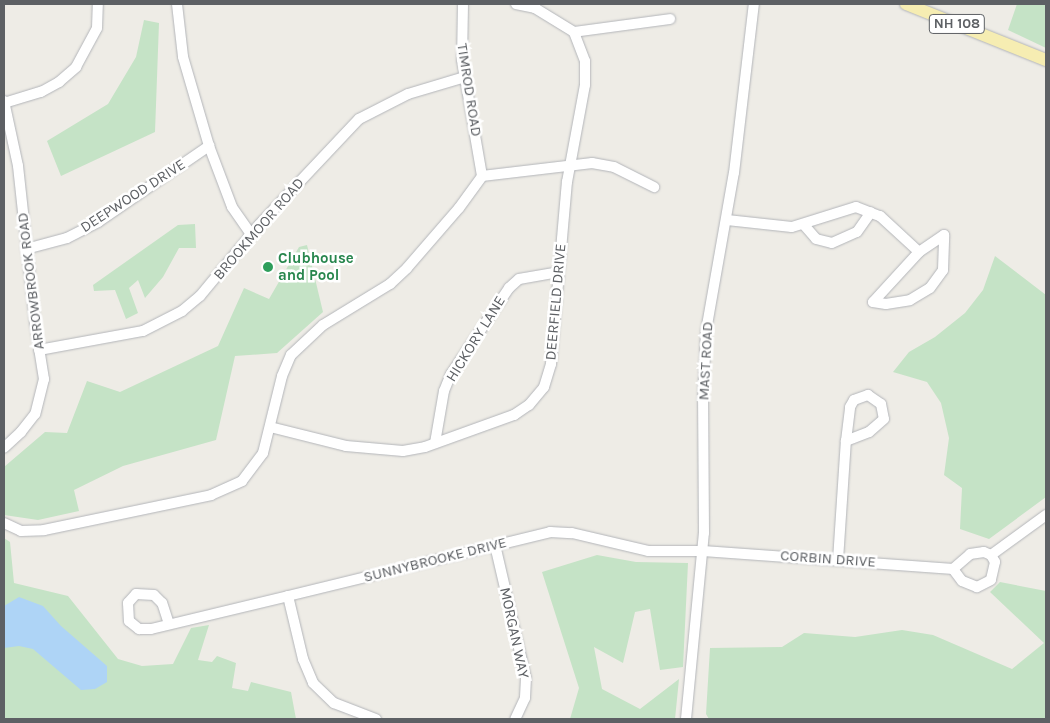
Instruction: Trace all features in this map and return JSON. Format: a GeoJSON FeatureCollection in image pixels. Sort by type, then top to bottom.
{"type":"FeatureCollection","features":[{"type":"Feature","properties":{"kind":"main road","name":"NH 108"},"geometry":{"type":"LineString","coordinates":[[906,4],[1046,60]]}},
{"type":"Feature","properties":{"kind":"street"},"geometry":{"type":"LineString","coordinates":[[4,102],[41,92],[76,67],[97,28],[98,4]]}},
{"type":"Feature","properties":{"kind":"street"},"geometry":{"type":"LineString","coordinates":[[177,4],[183,57],[208,146],[232,207],[251,234]]}},
{"type":"Feature","properties":{"kind":"street","name":"TIMROD ROAD"},"geometry":{"type":"LineString","coordinates":[[463,4],[461,50],[482,176]]}},
{"type":"Feature","properties":{"kind":"street"},"geometry":{"type":"LineString","coordinates":[[516,4],[535,6],[574,32],[670,19]]}},
{"type":"Feature","properties":{"kind":"street","name":"MAST ROAD"},"geometry":{"type":"LineString","coordinates":[[687,718],[703,551],[706,331],[727,220],[754,4]]}},
{"type":"Feature","properties":{"kind":"street","name":"DEERFIELD DRIVE"},"geometry":{"type":"LineString","coordinates":[[270,427],[380,452],[402,451],[435,443],[514,415],[529,405],[544,386],[552,364],[558,272],[570,164],[585,84],[585,61],[574,32]]}},
{"type":"Feature","properties":{"kind":"street","name":"BROOKMOOR ROAD"},"geometry":{"type":"LineString","coordinates":[[39,350],[123,335],[163,322],[200,296],[251,234],[359,119],[408,94],[465,77]]}},
{"type":"Feature","properties":{"kind":"street","name":"ARROWBROOK ROAD"},"geometry":{"type":"LineString","coordinates":[[4,102],[18,166],[26,249],[44,378],[39,403],[29,424],[4,448]]}},
{"type":"Feature","properties":{"kind":"street","name":"DEEPWOOD DRIVE"},"geometry":{"type":"LineString","coordinates":[[26,249],[67,238],[98,222],[208,146]]}},
{"type":"Feature","properties":{"kind":"street"},"geometry":{"type":"LineString","coordinates":[[4,523],[10,528],[33,531],[211,495],[233,487],[258,463],[270,427],[282,376],[291,355],[303,340],[390,284],[407,268],[459,208],[482,176],[570,164],[614,167],[654,186]]}},
{"type":"Feature","properties":{"kind":"street"},"geometry":{"type":"LineString","coordinates":[[727,220],[781,228],[804,225],[848,208],[871,212],[891,225],[919,252]]}},
{"type":"Feature","properties":{"kind":"street"},"geometry":{"type":"LineString","coordinates":[[804,225],[816,239],[832,242],[857,232],[871,212]]}},
{"type":"Feature","properties":{"kind":"street"},"geometry":{"type":"LineString","coordinates":[[944,235],[943,270],[930,288],[910,300],[886,304],[873,302],[883,289],[919,252],[934,239],[944,235]]}},
{"type":"Feature","properties":{"kind":"street","name":"HICKORY LANE"},"geometry":{"type":"LineString","coordinates":[[435,443],[444,390],[451,374],[509,288],[519,279],[558,272]]}},
{"type":"Feature","properties":{"kind":"street"},"geometry":{"type":"LineString","coordinates":[[838,560],[847,416],[854,400],[868,395],[875,398],[881,404],[884,419],[869,432],[846,441]]}},
{"type":"Feature","properties":{"kind":"street"},"geometry":{"type":"LineString","coordinates":[[991,555],[1046,515]]}},
{"type":"Feature","properties":{"kind":"street","name":"SUNNYBROOKE DRIVE"},"geometry":{"type":"LineString","coordinates":[[169,624],[162,604],[154,594],[142,592],[128,603],[129,621],[139,629],[169,624],[494,545],[562,531],[648,551],[703,551]]}},
{"type":"Feature","properties":{"kind":"street","name":"MORGAN WAY"},"geometry":{"type":"LineString","coordinates":[[494,545],[526,678],[525,698],[516,719]]}},
{"type":"Feature","properties":{"kind":"street","name":"CORBIN DRIVE"},"geometry":{"type":"LineString","coordinates":[[703,551],[953,569]]}},
{"type":"Feature","properties":{"kind":"street"},"geometry":{"type":"LineString","coordinates":[[984,552],[991,555],[995,571],[986,585],[970,586],[953,569],[970,554],[984,552]]}},
{"type":"Feature","properties":{"kind":"street"},"geometry":{"type":"LineString","coordinates":[[288,596],[303,658],[313,683],[334,703],[376,719]]}},
{"type":"Feature","properties":{"kind":"green space"},"geometry":{"type":"Polygon","coordinates":[[[1017,4],[1046,4],[1046,48],[1008,30],[1017,4]]]}},
{"type":"Feature","properties":{"kind":"green space"},"geometry":{"type":"Polygon","coordinates":[[[144,20],[159,23],[155,132],[61,176],[47,141],[108,104],[136,57],[144,20]]]}},
{"type":"Feature","properties":{"kind":"green space"},"geometry":{"type":"Polygon","coordinates":[[[195,224],[196,248],[179,248],[163,277],[145,298],[138,280],[129,288],[138,313],[126,319],[115,290],[94,291],[93,285],[178,225],[195,224]]]}},
{"type":"Feature","properties":{"kind":"green space"},"geometry":{"type":"Polygon","coordinates":[[[307,245],[323,312],[277,353],[235,356],[216,440],[123,466],[74,490],[79,511],[38,520],[4,515],[4,467],[45,432],[67,433],[87,381],[120,392],[218,346],[244,288],[269,299],[299,247],[307,245]]]}},
{"type":"Feature","properties":{"kind":"green space"},"geometry":{"type":"Polygon","coordinates":[[[995,256],[1046,295],[1046,497],[989,539],[960,529],[962,488],[944,475],[949,438],[941,403],[927,382],[893,372],[909,352],[935,337],[965,313],[983,290],[995,256]]]}},
{"type":"Feature","properties":{"kind":"green space"},"geometry":{"type":"Polygon","coordinates":[[[4,538],[10,542],[14,583],[68,596],[118,659],[142,666],[173,664],[191,628],[209,625],[198,660],[212,662],[217,656],[236,663],[232,688],[248,691],[251,682],[291,692],[296,719],[4,719],[4,538]]]}},
{"type":"Feature","properties":{"kind":"green space"},"geometry":{"type":"Polygon","coordinates":[[[597,555],[636,562],[688,563],[683,667],[660,670],[650,609],[635,612],[623,663],[594,647],[602,689],[640,709],[679,679],[675,719],[570,719],[579,688],[542,572],[597,555]]]}},
{"type":"Feature","properties":{"kind":"green space"},"geometry":{"type":"Polygon","coordinates":[[[1000,582],[1046,591],[1046,719],[709,719],[706,714],[710,648],[782,647],[804,633],[855,637],[902,630],[933,635],[1012,669],[1044,643],[990,592],[1000,582]]]}},
{"type":"Feature","properties":{"kind":"water"},"geometry":{"type":"Polygon","coordinates":[[[19,597],[43,606],[61,626],[107,666],[107,682],[95,689],[81,690],[33,649],[19,646],[4,648],[4,606],[19,597]]]}},
{"type":"Feature","properties":{"kind":"place","name":"Clubhouse and Pool"},"geometry":{"type":"Point","coordinates":[268,267]}}]}
